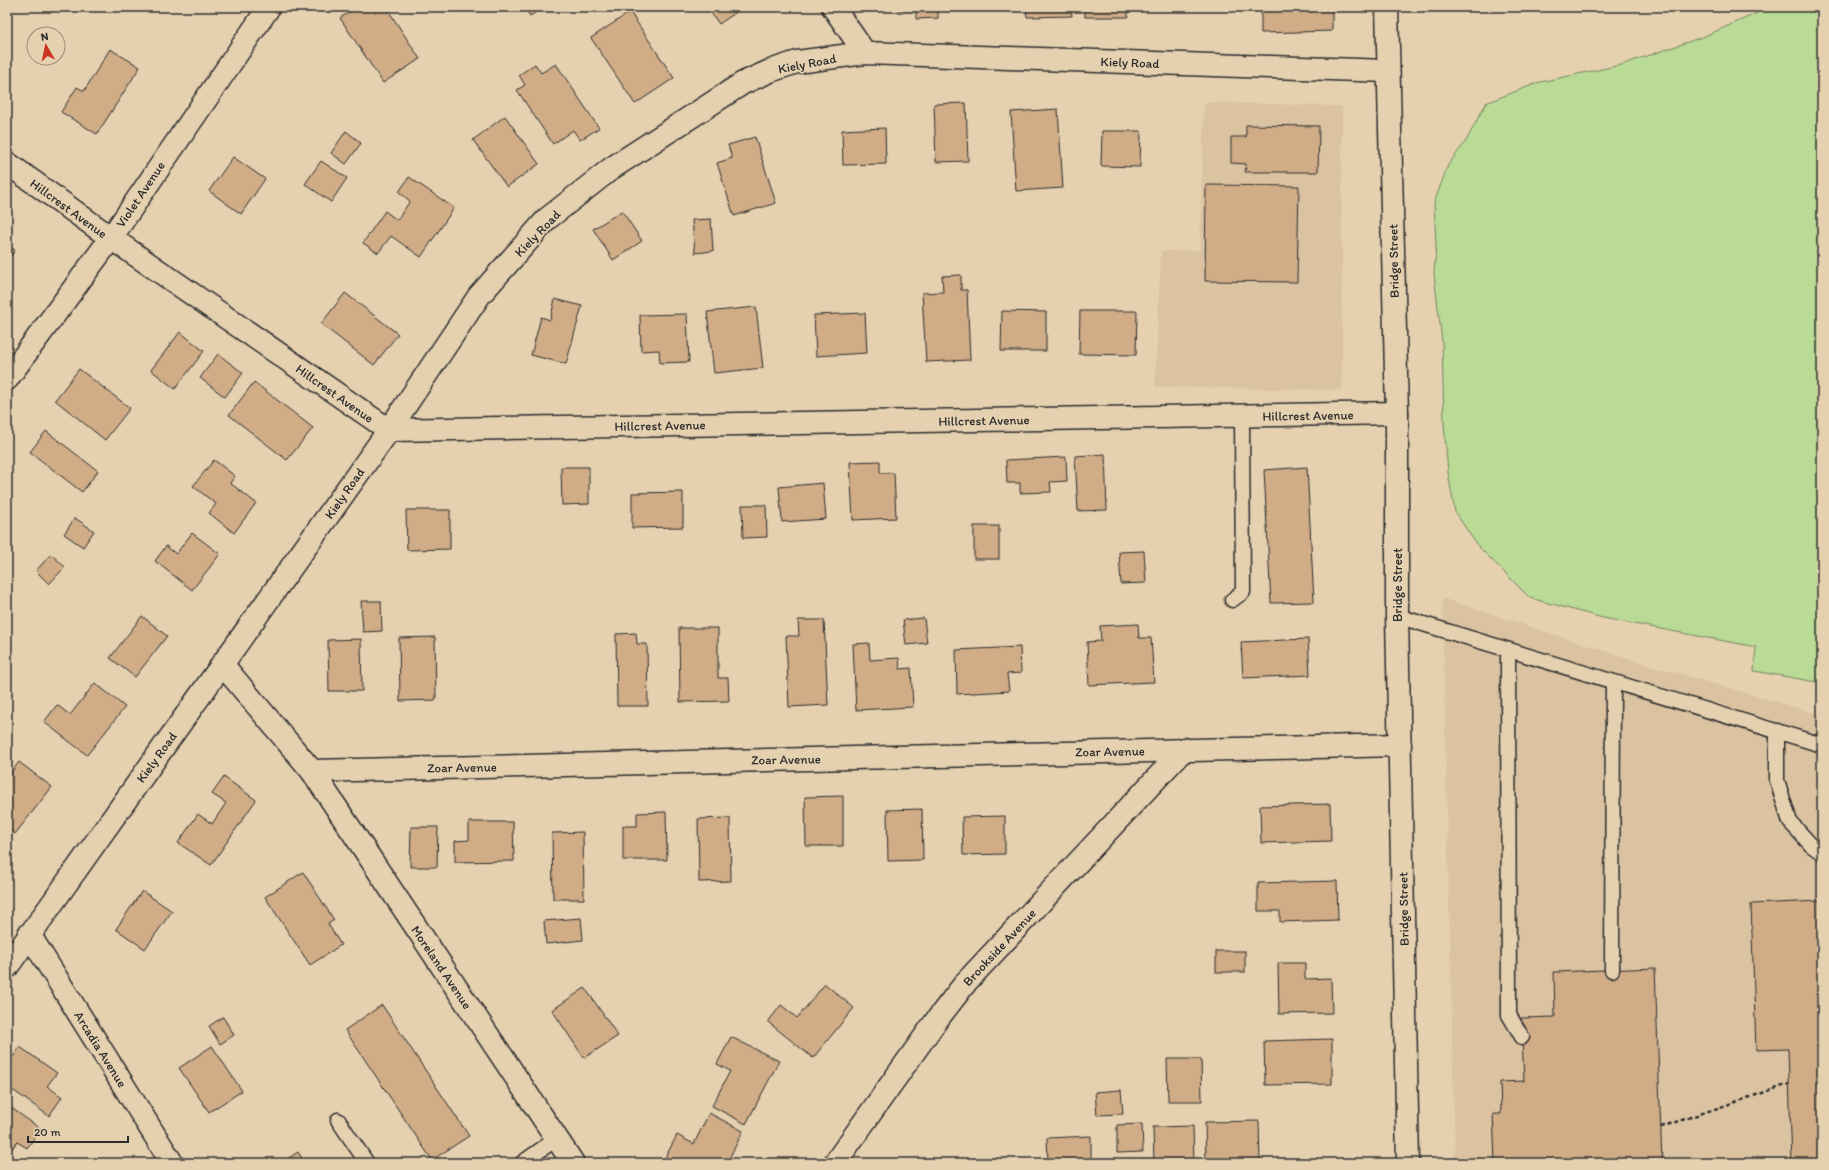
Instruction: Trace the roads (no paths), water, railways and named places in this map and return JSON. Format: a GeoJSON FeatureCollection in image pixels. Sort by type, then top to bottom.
{"type":"FeatureCollection","features":[{"type":"Feature","properties":{"kind":"street","name":"Violet Avenue"},"geometry":{"type":"LineString","coordinates":[[7,378],[111,238],[269,7]]}},
{"type":"Feature","properties":{"kind":"street"},"geometry":{"type":"LineString","coordinates":[[833,7],[865,53]]}},
{"type":"Feature","properties":{"kind":"street","name":"Bridge Street"},"geometry":{"type":"LineString","coordinates":[[1387,7],[1397,413],[1397,616],[1408,1163]]}},
{"type":"Feature","properties":{"kind":"street","name":"Kiely Road"},"geometry":{"type":"LineString","coordinates":[[7,967],[29,934],[389,430],[479,296],[547,219],[612,168],[743,83],[770,71],[797,62],[865,53],[1388,71]]}},
{"type":"Feature","properties":{"kind":"street","name":"Hillcrest Avenue"},"geometry":{"type":"LineString","coordinates":[[7,163],[111,238],[389,430],[1397,413]]}},
{"type":"Feature","properties":{"kind":"street"},"geometry":{"type":"LineString","coordinates":[[222,664],[312,771]]}},
{"type":"Feature","properties":{"kind":"street","name":"Zoar Avenue"},"geometry":{"type":"LineString","coordinates":[[312,771],[1400,745]]}},
{"type":"Feature","properties":{"kind":"street","name":"Brookside Avenue"},"geometry":{"type":"LineString","coordinates":[[835,1163],[936,1021],[967,981],[1184,749]]}},
{"type":"Feature","properties":{"kind":"street","name":"Moreland Avenue"},"geometry":{"type":"LineString","coordinates":[[312,771],[572,1163]]}},
{"type":"Feature","properties":{"kind":"street","name":"Arcadia Avenue"},"geometry":{"type":"LineString","coordinates":[[29,934],[172,1163]]}},
{"type":"Feature","properties":{"kind":"lane"},"geometry":{"type":"LineString","coordinates":[[1232,600],[1243,592],[1242,416]]}},
{"type":"Feature","properties":{"kind":"lane"},"geometry":{"type":"LineString","coordinates":[[1397,616],[1613,683],[1822,745]]}},
{"type":"Feature","properties":{"kind":"lane"},"geometry":{"type":"LineString","coordinates":[[1508,650],[1509,1015],[1522,1037]]}},
{"type":"Feature","properties":{"kind":"lane"},"geometry":{"type":"LineString","coordinates":[[1612,970],[1613,683]]}},
{"type":"Feature","properties":{"kind":"lane"},"geometry":{"type":"LineString","coordinates":[[1777,731],[1777,780],[1790,822],[1811,845],[1822,854]]}},
{"type":"Feature","properties":{"kind":"lane"},"geometry":{"type":"LineString","coordinates":[[338,1120],[367,1163]]}},
{"type":"Feature","properties":{"kind":"lane"},"geometry":{"type":"LineString","coordinates":[[522,1163],[556,1139]]}}]}
